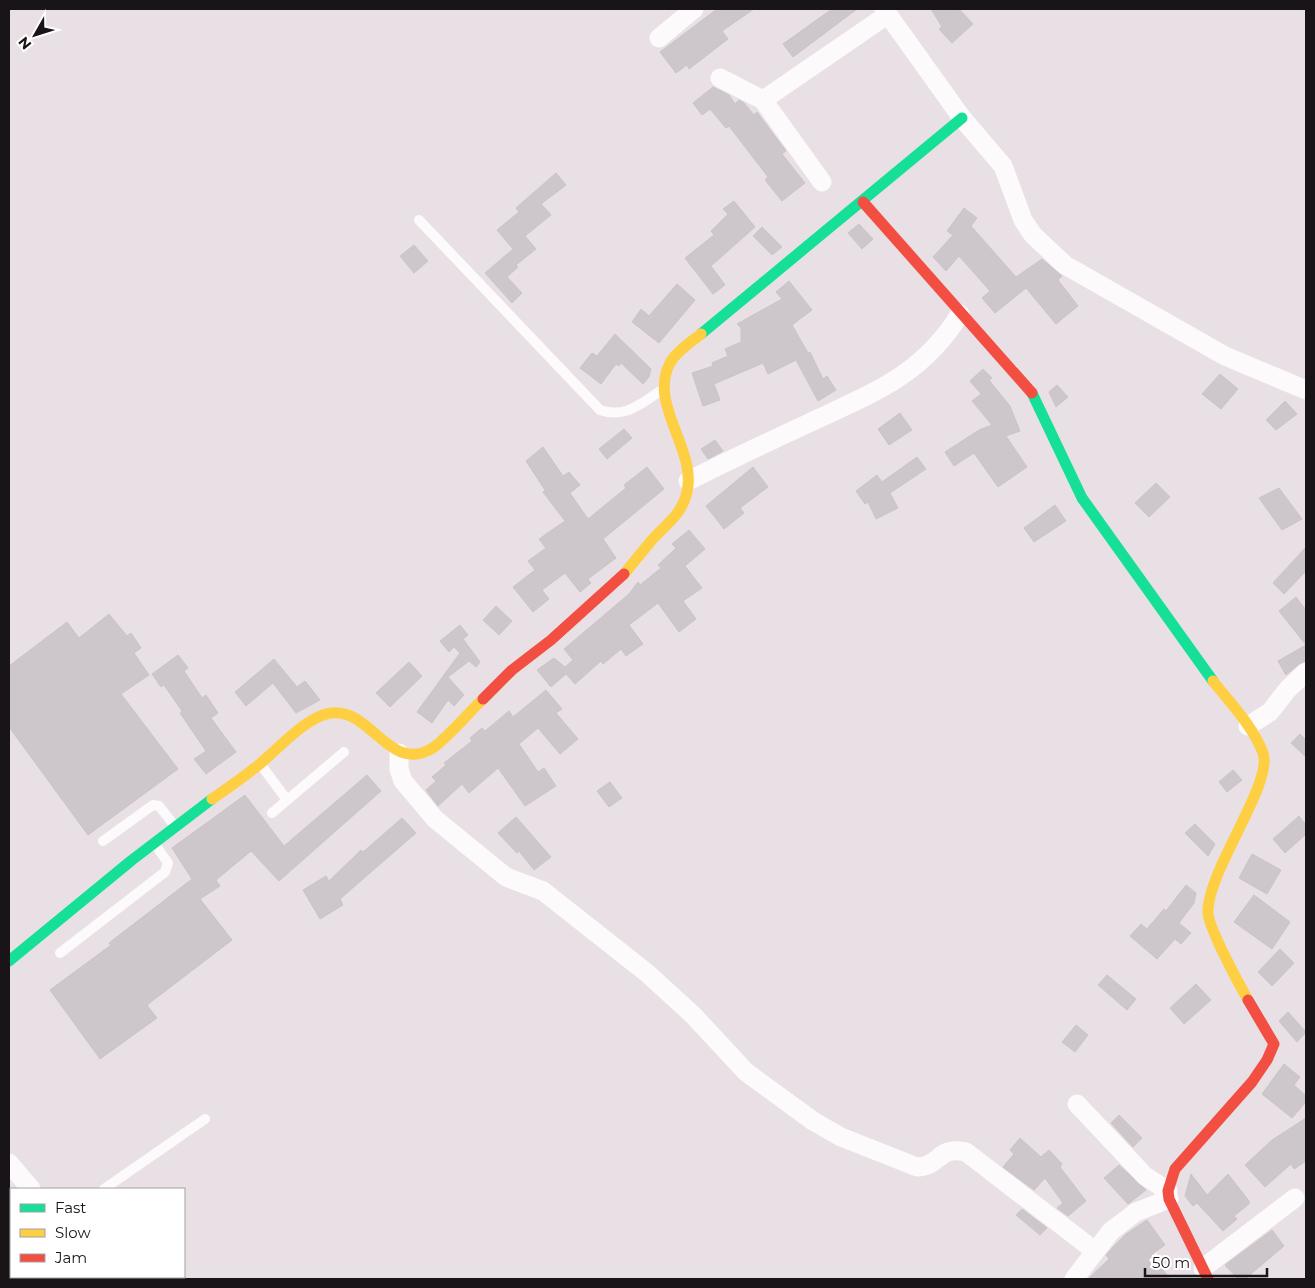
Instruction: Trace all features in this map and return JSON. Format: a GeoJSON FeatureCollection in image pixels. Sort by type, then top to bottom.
{"type":"FeatureCollection","features":[{"type":"Feature","properties":{"kind":"street"},"geometry":{"type":"LineString","coordinates":[[659,38],[694,9]]}},
{"type":"Feature","properties":{"kind":"street"},"geometry":{"type":"LineString","coordinates":[[763,100],[886,12],[962,118],[1003,166],[1023,220],[1033,235],[1065,265],[1225,356],[1306,390]]}},
{"type":"Feature","properties":{"kind":"street"},"geometry":{"type":"LineString","coordinates":[[720,78],[763,100],[822,182]]}},
{"type":"Feature","properties":{"kind":"street"},"geometry":{"type":"LineString","coordinates":[[9,961],[175,826],[260,764],[297,733],[328,713],[340,711],[352,716],[399,753],[422,754],[432,749],[512,670],[618,581],[652,540],[680,512],[689,472],[666,400],[664,379],[671,362],[691,342],[863,202],[962,118]]}},
{"type":"Feature","properties":{"kind":"street"},"geometry":{"type":"LineString","coordinates":[[863,202],[960,314],[1029,388],[1045,416],[1066,470],[1082,498],[1248,726],[1264,754],[1263,772],[1234,842],[1214,881],[1208,914],[1239,985],[1274,1044],[1268,1060],[1252,1082],[1176,1169],[1168,1195],[1136,1212],[1111,1230],[1074,1279]]}},
{"type":"Feature","properties":{"kind":"street"},"geometry":{"type":"LineString","coordinates":[[688,481],[885,387],[916,366],[945,338],[960,314]]}},
{"type":"Feature","properties":{"kind":"street"},"geometry":{"type":"LineString","coordinates":[[1248,726],[1270,712],[1288,689],[1306,672]]}},
{"type":"Feature","properties":{"kind":"street"},"geometry":{"type":"LineString","coordinates":[[399,753],[399,769],[403,781],[435,819],[454,836],[506,877],[543,891],[561,904],[647,973],[693,1015],[746,1072],[813,1122],[840,1137],[917,1167],[924,1167],[932,1163],[946,1151],[955,1149],[966,1152],[1095,1251]]}},
{"type":"Feature","properties":{"kind":"street"},"geometry":{"type":"LineString","coordinates":[[1077,1104],[1145,1176],[1168,1195],[1206,1273],[1295,1198]]}},
{"type":"Feature","properties":{"kind":"street"},"geometry":{"type":"LineString","coordinates":[[9,1163],[30,1188]]}},
{"type":"Feature","properties":{"kind":"lane"},"geometry":{"type":"LineString","coordinates":[[419,220],[600,410],[612,414],[623,413],[665,388]]}},
{"type":"Feature","properties":{"kind":"lane"},"geometry":{"type":"LineString","coordinates":[[272,813],[344,752]]}},
{"type":"Feature","properties":{"kind":"lane"},"geometry":{"type":"LineString","coordinates":[[260,764],[287,800]]}},
{"type":"Feature","properties":{"kind":"lane"},"geometry":{"type":"LineString","coordinates":[[103,840],[153,805],[159,806],[175,826]]}},
{"type":"Feature","properties":{"kind":"lane"},"geometry":{"type":"LineString","coordinates":[[60,953],[165,872],[168,863],[154,843]]}},
{"type":"Feature","properties":{"kind":"lane"},"geometry":{"type":"LineString","coordinates":[[105,1188],[205,1118]]}},
{"type":"Feature","properties":{"kind":"building"},"geometry":{"type":"Polygon","coordinates":[[[717,9],[754,9],[722,31],[728,39],[689,69],[687,65],[676,73],[660,52],[717,9]]]}},
{"type":"Feature","properties":{"kind":"building"},"geometry":{"type":"Polygon","coordinates":[[[832,9],[857,9],[793,57],[783,44],[832,9]]]}},
{"type":"Feature","properties":{"kind":"building"},"geometry":{"type":"Polygon","coordinates":[[[931,9],[959,9],[973,24],[952,43],[939,29],[942,27],[931,9]]]}},
{"type":"Feature","properties":{"kind":"building"},"geometry":{"type":"Polygon","coordinates":[[[713,87],[729,95],[735,104],[739,100],[744,103],[754,115],[757,112],[786,151],[782,154],[805,183],[782,201],[765,180],[768,177],[729,126],[726,128],[710,109],[702,115],[693,103],[713,87]]]}},
{"type":"Feature","properties":{"kind":"building"},"geometry":{"type":"Polygon","coordinates":[[[556,173],[566,185],[541,204],[551,215],[525,236],[536,249],[516,265],[518,267],[507,277],[522,293],[512,303],[485,273],[513,249],[497,230],[519,212],[516,208],[556,173]]]}},
{"type":"Feature","properties":{"kind":"building"},"geometry":{"type":"Polygon","coordinates":[[[734,201],[755,227],[711,266],[725,285],[713,294],[685,258],[714,235],[711,231],[728,214],[723,209],[734,201]]]}},
{"type":"Feature","properties":{"kind":"building"},"geometry":{"type":"Polygon","coordinates":[[[964,208],[977,218],[971,226],[1016,277],[1042,259],[1062,276],[1058,280],[1078,306],[1056,324],[1026,288],[995,313],[982,298],[990,291],[959,256],[946,271],[933,257],[953,235],[947,231],[964,208]]]}},
{"type":"Feature","properties":{"kind":"building"},"geometry":{"type":"Polygon","coordinates":[[[859,224],[873,239],[862,249],[848,233],[859,224]]]}},
{"type":"Feature","properties":{"kind":"building"},"geometry":{"type":"Polygon","coordinates":[[[762,227],[782,247],[772,255],[753,236],[762,227]]]}},
{"type":"Feature","properties":{"kind":"building"},"geometry":{"type":"Polygon","coordinates":[[[414,245],[428,261],[414,273],[400,256],[414,245]]]}},
{"type":"Feature","properties":{"kind":"building"},"geometry":{"type":"Polygon","coordinates":[[[789,281],[812,310],[792,325],[808,353],[810,352],[823,379],[827,376],[836,390],[818,401],[796,360],[768,374],[763,363],[714,384],[720,400],[703,406],[692,373],[713,366],[712,363],[728,356],[725,349],[741,342],[741,328],[737,324],[782,299],[776,292],[789,281]]]}},
{"type":"Feature","properties":{"kind":"building"},"geometry":{"type":"Polygon","coordinates":[[[677,284],[695,300],[659,343],[632,322],[641,309],[649,316],[677,284]]]}},
{"type":"Feature","properties":{"kind":"building"},"geometry":{"type":"Polygon","coordinates":[[[615,334],[651,369],[649,377],[643,384],[621,363],[619,366],[616,364],[601,384],[580,368],[592,353],[597,356],[615,334]]]}},
{"type":"Feature","properties":{"kind":"building"},"geometry":{"type":"Polygon","coordinates":[[[983,369],[992,378],[989,380],[1010,406],[1020,431],[1006,436],[1027,467],[998,487],[974,453],[954,466],[945,452],[979,430],[992,425],[972,401],[981,394],[970,381],[983,369]]]}},
{"type":"Feature","properties":{"kind":"building"},"geometry":{"type":"Polygon","coordinates":[[[1220,374],[1238,389],[1221,409],[1202,394],[1220,374]]]}},
{"type":"Feature","properties":{"kind":"building"},"geometry":{"type":"Polygon","coordinates":[[[1057,385],[1068,397],[1056,407],[1049,392],[1057,385]]]}},
{"type":"Feature","properties":{"kind":"building"},"geometry":{"type":"Polygon","coordinates":[[[1285,401],[1297,414],[1276,430],[1266,420],[1285,401]]]}},
{"type":"Feature","properties":{"kind":"building"},"geometry":{"type":"Polygon","coordinates":[[[900,413],[912,430],[889,445],[878,429],[900,413]]]}},
{"type":"Feature","properties":{"kind":"building"},"geometry":{"type":"Polygon","coordinates":[[[624,429],[632,438],[607,459],[599,449],[624,429]]]}},
{"type":"Feature","properties":{"kind":"building"},"geometry":{"type":"Polygon","coordinates":[[[715,440],[723,451],[708,459],[701,449],[715,440]]]}},
{"type":"Feature","properties":{"kind":"building"},"geometry":{"type":"Polygon","coordinates":[[[543,447],[563,476],[569,472],[580,485],[570,493],[588,519],[626,488],[624,485],[647,467],[664,489],[603,539],[616,558],[588,579],[591,583],[580,592],[565,573],[542,590],[549,599],[533,612],[513,587],[535,570],[528,561],[546,548],[539,539],[565,521],[543,492],[545,490],[526,461],[543,447]]]}},
{"type":"Feature","properties":{"kind":"building"},"geometry":{"type":"Polygon","coordinates":[[[917,457],[926,469],[890,493],[898,508],[876,519],[868,502],[865,504],[856,491],[877,475],[882,482],[917,457]]]}},
{"type":"Feature","properties":{"kind":"building"},"geometry":{"type":"Polygon","coordinates":[[[753,467],[768,487],[740,508],[744,513],[724,529],[706,506],[753,467]]]}},
{"type":"Feature","properties":{"kind":"building"},"geometry":{"type":"Polygon","coordinates":[[[1156,483],[1170,497],[1149,517],[1135,503],[1156,483]]]}},
{"type":"Feature","properties":{"kind":"building"},"geometry":{"type":"Polygon","coordinates":[[[1279,488],[1302,519],[1282,530],[1259,498],[1279,488]]]}},
{"type":"Feature","properties":{"kind":"building"},"geometry":{"type":"Polygon","coordinates":[[[1055,505],[1066,521],[1034,542],[1024,528],[1055,505]]]}},
{"type":"Feature","properties":{"kind":"building"},"geometry":{"type":"Polygon","coordinates":[[[689,530],[705,549],[685,566],[702,588],[683,601],[696,619],[679,632],[658,603],[629,625],[643,644],[626,656],[621,649],[603,664],[601,661],[575,684],[566,674],[551,687],[537,670],[554,658],[565,667],[573,660],[564,649],[629,594],[638,582],[640,585],[661,568],[658,565],[676,548],[672,544],[689,530]]]}},
{"type":"Feature","properties":{"kind":"building"},"geometry":{"type":"Polygon","coordinates":[[[1306,547],[1306,571],[1284,594],[1273,583],[1306,547]]]}},
{"type":"Feature","properties":{"kind":"building"},"geometry":{"type":"Polygon","coordinates":[[[1296,597],[1306,610],[1306,645],[1279,611],[1296,597]]]}},
{"type":"Feature","properties":{"kind":"building"},"geometry":{"type":"Polygon","coordinates":[[[496,606],[512,621],[499,635],[483,620],[496,606]]]}},
{"type":"Feature","properties":{"kind":"building"},"geometry":{"type":"Polygon","coordinates":[[[109,614],[127,636],[131,633],[141,648],[134,653],[149,675],[121,694],[178,769],[88,835],[9,727],[9,666],[67,622],[79,638],[109,614]]]}},
{"type":"Feature","properties":{"kind":"building"},"geometry":{"type":"Polygon","coordinates":[[[460,625],[468,635],[463,639],[480,662],[476,667],[469,661],[448,677],[464,695],[454,706],[448,700],[432,723],[417,712],[460,653],[454,647],[449,652],[440,641],[460,625]]]}},
{"type":"Feature","properties":{"kind":"building"},"geometry":{"type":"Polygon","coordinates":[[[1306,645],[1306,661],[1299,664],[1286,675],[1278,661],[1306,645]]]}},
{"type":"Feature","properties":{"kind":"building"},"geometry":{"type":"Polygon","coordinates":[[[178,655],[188,668],[184,671],[202,698],[206,695],[218,713],[211,718],[236,752],[206,774],[194,759],[206,751],[180,713],[182,711],[164,685],[161,687],[152,674],[178,655]]]}},
{"type":"Feature","properties":{"kind":"building"},"geometry":{"type":"Polygon","coordinates":[[[274,659],[297,687],[305,681],[320,700],[296,713],[273,683],[246,706],[235,692],[274,659]]]}},
{"type":"Feature","properties":{"kind":"building"},"geometry":{"type":"Polygon","coordinates":[[[409,662],[422,676],[390,707],[376,693],[409,662]]]}},
{"type":"Feature","properties":{"kind":"building"},"geometry":{"type":"Polygon","coordinates":[[[546,690],[562,709],[556,713],[578,739],[560,754],[538,728],[519,744],[538,772],[544,768],[556,786],[525,806],[498,768],[469,793],[462,784],[438,806],[426,790],[436,781],[432,777],[446,765],[444,763],[472,741],[470,738],[482,728],[485,731],[509,711],[513,717],[546,690]]]}},
{"type":"Feature","properties":{"kind":"building"},"geometry":{"type":"Polygon","coordinates":[[[1300,734],[1306,740],[1306,757],[1291,743],[1300,734]]]}},
{"type":"Feature","properties":{"kind":"building"},"geometry":{"type":"Polygon","coordinates":[[[1233,770],[1242,780],[1227,792],[1219,782],[1233,770]]]}},
{"type":"Feature","properties":{"kind":"building"},"geometry":{"type":"Polygon","coordinates":[[[367,775],[381,791],[279,881],[251,851],[216,880],[220,886],[200,899],[232,940],[147,1005],[157,1018],[100,1059],[50,990],[111,945],[109,943],[192,879],[172,848],[245,795],[284,846],[367,775]]]}},
{"type":"Feature","properties":{"kind":"building"},"geometry":{"type":"Polygon","coordinates":[[[610,782],[622,798],[609,807],[597,791],[610,782]]]}},
{"type":"Feature","properties":{"kind":"building"},"geometry":{"type":"Polygon","coordinates":[[[1299,816],[1306,825],[1306,834],[1285,853],[1273,839],[1299,816]]]}},
{"type":"Feature","properties":{"kind":"building"},"geometry":{"type":"Polygon","coordinates":[[[516,817],[551,857],[534,870],[519,851],[517,853],[498,833],[516,817]]]}},
{"type":"Feature","properties":{"kind":"building"},"geometry":{"type":"Polygon","coordinates":[[[402,818],[416,833],[340,899],[343,905],[320,919],[303,890],[326,876],[329,881],[361,850],[363,852],[402,818]]]}},
{"type":"Feature","properties":{"kind":"building"},"geometry":{"type":"Polygon","coordinates":[[[1195,824],[1215,844],[1208,856],[1185,833],[1195,824]]]}},
{"type":"Feature","properties":{"kind":"building"},"geometry":{"type":"Polygon","coordinates":[[[1252,854],[1281,870],[1267,894],[1239,878],[1252,854]]]}},
{"type":"Feature","properties":{"kind":"building"},"geometry":{"type":"Polygon","coordinates":[[[1186,885],[1196,893],[1194,903],[1179,923],[1191,933],[1181,944],[1175,939],[1157,959],[1130,936],[1141,924],[1147,929],[1164,909],[1166,911],[1186,885]]]}},
{"type":"Feature","properties":{"kind":"building"},"geometry":{"type":"Polygon","coordinates":[[[1254,895],[1290,922],[1272,949],[1234,922],[1254,895]]]}},
{"type":"Feature","properties":{"kind":"building"},"geometry":{"type":"Polygon","coordinates":[[[1280,949],[1294,963],[1272,986],[1258,972],[1280,949]]]}},
{"type":"Feature","properties":{"kind":"building"},"geometry":{"type":"Polygon","coordinates":[[[1107,975],[1136,999],[1127,1010],[1098,985],[1107,975]]]}},
{"type":"Feature","properties":{"kind":"building"},"geometry":{"type":"Polygon","coordinates":[[[1196,984],[1211,1000],[1184,1024],[1170,1008],[1196,984]]]}},
{"type":"Feature","properties":{"kind":"building"},"geometry":{"type":"Polygon","coordinates":[[[1288,1012],[1306,1032],[1297,1042],[1279,1021],[1288,1012]]]}},
{"type":"Feature","properties":{"kind":"building"},"geometry":{"type":"Polygon","coordinates":[[[1076,1025],[1088,1035],[1075,1052],[1062,1042],[1076,1025]]]}},
{"type":"Feature","properties":{"kind":"building"},"geometry":{"type":"Polygon","coordinates":[[[1284,1064],[1300,1077],[1294,1085],[1306,1096],[1306,1102],[1292,1118],[1262,1094],[1284,1064]]]}},
{"type":"Feature","properties":{"kind":"building"},"geometry":{"type":"Polygon","coordinates":[[[1119,1115],[1142,1138],[1133,1147],[1111,1123],[1119,1115]]]}},
{"type":"Feature","properties":{"kind":"building"},"geometry":{"type":"Polygon","coordinates":[[[1306,1118],[1306,1161],[1294,1169],[1291,1164],[1265,1187],[1245,1165],[1272,1140],[1306,1118]]]}},
{"type":"Feature","properties":{"kind":"building"},"geometry":{"type":"Polygon","coordinates":[[[1020,1138],[1041,1157],[1049,1150],[1062,1164],[1060,1167],[1086,1201],[1068,1216],[1057,1208],[1063,1203],[1045,1178],[1034,1190],[1003,1167],[1014,1154],[1010,1150],[1020,1138]]]}},
{"type":"Feature","properties":{"kind":"building"},"geometry":{"type":"Polygon","coordinates":[[[1119,1165],[1146,1190],[1128,1204],[1104,1178],[1119,1165]]]}},
{"type":"Feature","properties":{"kind":"building"},"geometry":{"type":"Polygon","coordinates":[[[1191,1174],[1207,1195],[1228,1174],[1249,1201],[1249,1204],[1234,1216],[1237,1219],[1223,1231],[1197,1203],[1193,1206],[1185,1196],[1191,1174]]]}},
{"type":"Feature","properties":{"kind":"building"},"geometry":{"type":"Polygon","coordinates":[[[1022,1209],[1047,1228],[1040,1235],[1016,1215],[1022,1209]]]}},
{"type":"Feature","properties":{"kind":"building"},"geometry":{"type":"Polygon","coordinates":[[[1147,1220],[1165,1245],[1151,1255],[1170,1279],[1088,1279],[1109,1259],[1106,1255],[1126,1234],[1147,1220]]]}},
{"type":"Feature","properties":{"kind":"building"},"geometry":{"type":"Polygon","coordinates":[[[1272,1230],[1284,1246],[1245,1279],[1238,1279],[1225,1265],[1272,1230]]]}},
{"type":"Feature","properties":{"kind":"traffic: fast"},"geometry":{"type":"LineString","coordinates":[[701,334],[962,118]]}},
{"type":"Feature","properties":{"kind":"traffic: fast"},"geometry":{"type":"LineString","coordinates":[[1032,393],[1082,498],[1213,681]]}},
{"type":"Feature","properties":{"kind":"traffic: fast"},"geometry":{"type":"LineString","coordinates":[[9,961],[132,860],[212,799]]}},
{"type":"Feature","properties":{"kind":"traffic: slow"},"geometry":{"type":"LineString","coordinates":[[624,574],[677,513],[685,500],[688,476],[680,443],[668,411],[665,379],[670,363],[676,355],[701,334]]}},
{"type":"Feature","properties":{"kind":"traffic: slow"},"geometry":{"type":"LineString","coordinates":[[1213,681],[1247,724],[1263,753],[1264,767],[1259,785],[1217,875],[1210,896],[1208,913],[1213,931],[1248,1000]]}},
{"type":"Feature","properties":{"kind":"traffic: slow"},"geometry":{"type":"LineString","coordinates":[[212,799],[261,763],[303,726],[322,715],[331,713],[345,714],[358,720],[391,747],[403,753],[416,754],[431,749],[436,745],[483,699]]}},
{"type":"Feature","properties":{"kind":"traffic: jam"},"geometry":{"type":"LineString","coordinates":[[863,202],[1032,393]]}},
{"type":"Feature","properties":{"kind":"traffic: jam"},"geometry":{"type":"LineString","coordinates":[[483,699],[512,670],[551,640],[624,574]]}},
{"type":"Feature","properties":{"kind":"traffic: jam"},"geometry":{"type":"LineString","coordinates":[[1208,1279],[1169,1199],[1168,1191],[1175,1169],[1252,1082],[1267,1060],[1274,1044],[1248,1000]]}}]}
